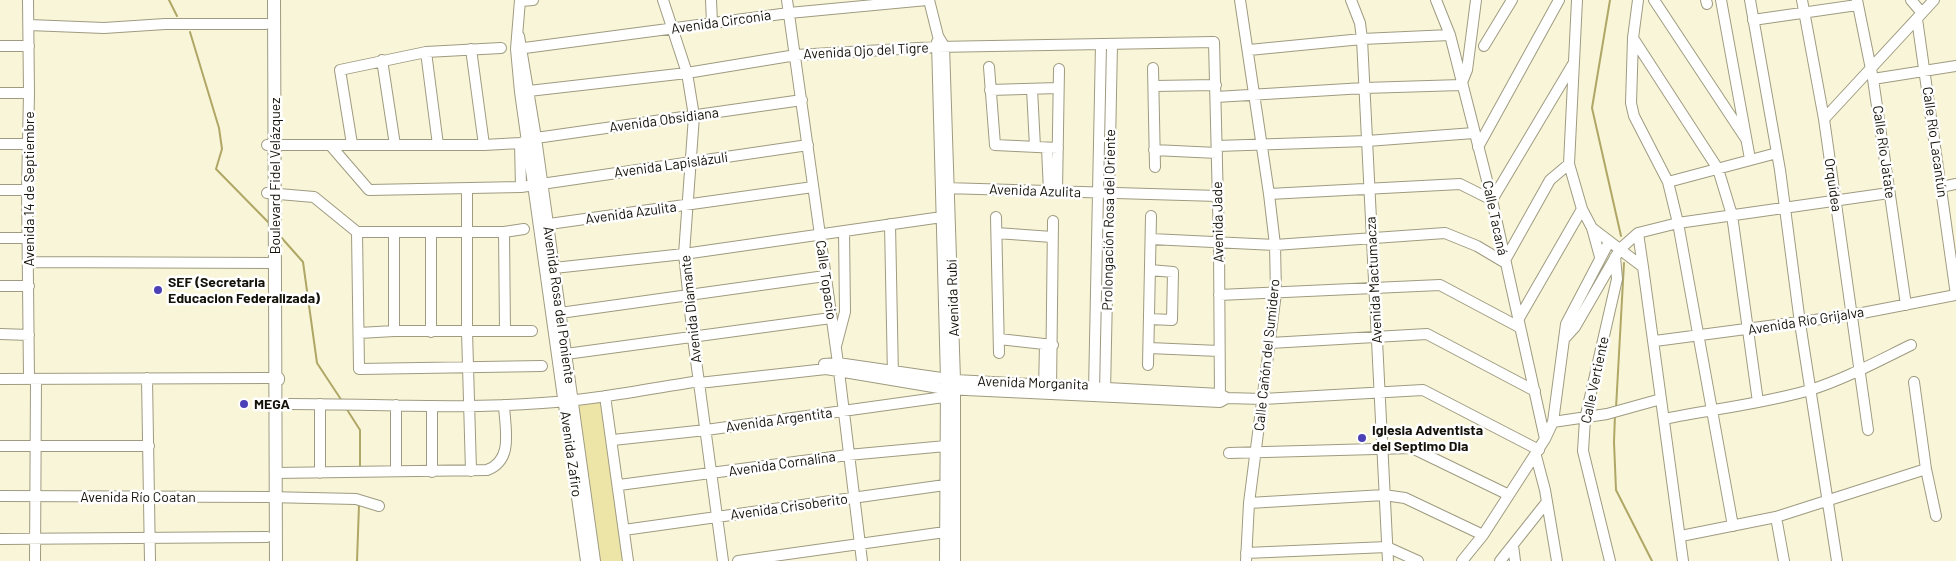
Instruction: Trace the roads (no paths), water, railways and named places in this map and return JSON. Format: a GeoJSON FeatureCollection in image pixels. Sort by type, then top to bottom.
{"type":"FeatureCollection","features":[{"type":"Feature","properties":{"kind":"main road","name":"Boulevard Fidel Velázquez"},"geometry":{"type":"LineString","coordinates":[[266,0],[271,145]]}},
{"type":"Feature","properties":{"kind":"main road","name":"Boulevard Fidel Velázquez"},"geometry":{"type":"LineString","coordinates":[[274,0],[271,145],[271,378],[276,561]]}},
{"type":"Feature","properties":{"kind":"main road","name":"Boulevard Fidel Velázquez"},"geometry":{"type":"LineString","coordinates":[[268,561],[267,537],[278,473],[278,404],[271,378]]}},
{"type":"Feature","properties":{"kind":"street","name":"Avenida 14 de Septiembre"},"geometry":{"type":"LineString","coordinates":[[28,0],[27,190],[29,334],[36,446],[35,561]]}},
{"type":"Feature","properties":{"kind":"street"},"geometry":{"type":"LineString","coordinates":[[520,1],[533,0]]}},
{"type":"Feature","properties":{"kind":"street","name":"Avenida Diamante"},"geometry":{"type":"LineString","coordinates":[[663,0],[686,74],[694,116],[684,254],[697,381],[706,430],[723,561]]}},
{"type":"Feature","properties":{"kind":"street"},"geometry":{"type":"LineString","coordinates":[[711,0],[712,23]]}},
{"type":"Feature","properties":{"kind":"street","name":"Calle Topacio"},"geometry":{"type":"LineString","coordinates":[[787,0],[839,367],[862,561]]}},
{"type":"Feature","properties":{"kind":"street","name":"Avenida Circonia"},"geometry":{"type":"LineString","coordinates":[[519,49],[790,13],[835,4],[928,0]]}},
{"type":"Feature","properties":{"kind":"street","name":"Avenida Rubí"},"geometry":{"type":"LineString","coordinates":[[928,0],[940,47],[948,293],[950,484],[954,561]]}},
{"type":"Feature","properties":{"kind":"street","name":"Calle Cañón del Sumidero"},"geometry":{"type":"LineString","coordinates":[[1240,0],[1270,194],[1275,245],[1276,294],[1257,453],[1249,503],[1246,557]]}},
{"type":"Feature","properties":{"kind":"street","name":"Avenida Mactumacza"},"geometry":{"type":"LineString","coordinates":[[1351,0],[1360,23],[1362,39],[1388,561]]}},
{"type":"Feature","properties":{"kind":"street","name":"Calle Tacaná"},"geometry":{"type":"LineString","coordinates":[[1436,0],[1450,35],[1461,86],[1492,200],[1504,262],[1545,439]]}},
{"type":"Feature","properties":{"kind":"street"},"geometry":{"type":"LineString","coordinates":[[1216,97],[1364,88],[1461,86],[1467,70],[1476,0]]}},
{"type":"Feature","properties":{"kind":"street"},"geometry":{"type":"LineString","coordinates":[[1484,46],[1512,0]]}},
{"type":"Feature","properties":{"kind":"street"},"geometry":{"type":"LineString","coordinates":[[1478,147],[1559,0]]}},
{"type":"Feature","properties":{"kind":"street"},"geometry":{"type":"LineString","coordinates":[[1577,0],[1568,164],[1582,208],[1592,228],[1600,257]]}},
{"type":"Feature","properties":{"kind":"street"},"geometry":{"type":"LineString","coordinates":[[1638,0],[1633,38],[1631,103],[1634,116],[1668,182],[1678,223],[1732,526]]}},
{"type":"Feature","properties":{"kind":"street"},"geometry":{"type":"LineString","coordinates":[[1654,0],[1746,139]]}},
{"type":"Feature","properties":{"kind":"street"},"geometry":{"type":"LineString","coordinates":[[1721,0],[1750,159]]}},
{"type":"Feature","properties":{"kind":"street"},"geometry":{"type":"LineString","coordinates":[[1750,0],[1780,170],[1800,322],[1837,561]]}},
{"type":"Feature","properties":{"kind":"street","name":"Orquídea"},"geometry":{"type":"LineString","coordinates":[[1802,0],[1824,119],[1868,430]]}},
{"type":"Feature","properties":{"kind":"street"},"geometry":{"type":"LineString","coordinates":[[1911,0],[1919,16]]}},
{"type":"Feature","properties":{"kind":"street"},"geometry":{"type":"LineString","coordinates":[[1824,119],[1872,75],[1934,0]]}},
{"type":"Feature","properties":{"kind":"street","name":"Avenida Zafiro"},"geometry":{"type":"LineString","coordinates":[[520,1],[519,49],[528,140],[537,184],[577,464],[586,561]]}},
{"type":"Feature","properties":{"kind":"street"},"geometry":{"type":"LineString","coordinates":[[1753,20],[1857,3]]}},
{"type":"Feature","properties":{"kind":"street","name":"Calle Río Jatate"},"geometry":{"type":"LineString","coordinates":[[1857,3],[1872,75],[1906,305]]}},
{"type":"Feature","properties":{"kind":"street","name":"Calle Río Lacantún"},"geometry":{"type":"LineString","coordinates":[[1919,16],[1956,295]]}},
{"type":"Feature","properties":{"kind":"street"},"geometry":{"type":"LineString","coordinates":[[28,25],[104,28],[165,24],[266,24]]}},
{"type":"Feature","properties":{"kind":"street"},"geometry":{"type":"LineString","coordinates":[[1249,50],[1362,39],[1450,35]]}},
{"type":"Feature","properties":{"kind":"street"},"geometry":{"type":"LineString","coordinates":[[1633,38],[1718,169],[1732,216],[1758,402]]}},
{"type":"Feature","properties":{"kind":"street","name":"Avenida Ojo del Tigre"},"geometry":{"type":"LineString","coordinates":[[524,92],[686,74],[796,54],[940,47],[1214,42]]}},
{"type":"Feature","properties":{"kind":"street","name":"Avenida Jade"},"geometry":{"type":"LineString","coordinates":[[1214,42],[1219,244],[1219,351],[1222,398]]}},
{"type":"Feature","properties":{"kind":"street","name":"Prolongación Rosa del Oriente"},"geometry":{"type":"LineString","coordinates":[[1101,44],[1104,194]]}},
{"type":"Feature","properties":{"kind":"street","name":"Prolongación Rosa del Oriente"},"geometry":{"type":"LineString","coordinates":[[1100,391],[1104,194],[1112,44]]}},
{"type":"Feature","properties":{"kind":"street"},"geometry":{"type":"LineString","coordinates":[[0,46],[29,46]]}},
{"type":"Feature","properties":{"kind":"street"},"geometry":{"type":"LineString","coordinates":[[352,144],[340,70],[426,52],[502,48]]}},
{"type":"Feature","properties":{"kind":"street"},"geometry":{"type":"LineString","coordinates":[[471,49],[484,146]]}},
{"type":"Feature","properties":{"kind":"street"},"geometry":{"type":"LineString","coordinates":[[426,52],[438,145]]}},
{"type":"Feature","properties":{"kind":"street"},"geometry":{"type":"LineString","coordinates":[[382,60],[395,145]]}},
{"type":"Feature","properties":{"kind":"street"},"geometry":{"type":"LineString","coordinates":[[1270,194],[1370,187],[1460,184],[1492,200],[1575,61]]}},
{"type":"Feature","properties":{"kind":"street"},"geometry":{"type":"LineString","coordinates":[[1872,75],[1925,71],[1956,66]]}},
{"type":"Feature","properties":{"kind":"street"},"geometry":{"type":"LineString","coordinates":[[989,68],[995,146],[1052,148]]}},
{"type":"Feature","properties":{"kind":"street"},"geometry":{"type":"LineString","coordinates":[[1153,68],[1155,167]]}},
{"type":"Feature","properties":{"kind":"street"},"geometry":{"type":"LineString","coordinates":[[1053,192],[1052,148],[1059,69]]}},
{"type":"Feature","properties":{"kind":"street"},"geometry":{"type":"LineString","coordinates":[[1154,86],[1216,85]]}},
{"type":"Feature","properties":{"kind":"street"},"geometry":{"type":"LineString","coordinates":[[1032,88],[1035,147]]}},
{"type":"Feature","properties":{"kind":"street"},"geometry":{"type":"LineString","coordinates":[[990,90],[1058,88]]}},
{"type":"Feature","properties":{"kind":"street"},"geometry":{"type":"LineString","coordinates":[[0,93],[29,93]]}},
{"type":"Feature","properties":{"kind":"street","name":"Avenida Obsidiana"},"geometry":{"type":"LineString","coordinates":[[271,145],[484,146],[802,100]]}},
{"type":"Feature","properties":{"kind":"street"},"geometry":{"type":"LineString","coordinates":[[1154,150],[1217,149],[1262,144],[1367,141],[1474,133]]}},
{"type":"Feature","properties":{"kind":"street"},"geometry":{"type":"LineString","coordinates":[[521,187],[528,140]]}},
{"type":"Feature","properties":{"kind":"street"},"geometry":{"type":"LineString","coordinates":[[0,144],[28,144]]}},
{"type":"Feature","properties":{"kind":"street","name":"Avenida Lapislázuli"},"geometry":{"type":"LineString","coordinates":[[331,146],[369,190],[521,187],[808,145]]}},
{"type":"Feature","properties":{"kind":"street"},"geometry":{"type":"LineString","coordinates":[[1668,182],[1777,153]]}},
{"type":"Feature","properties":{"kind":"street"},"geometry":{"type":"LineString","coordinates":[[1151,240],[1275,245],[1445,233],[1477,246],[1504,262],[1550,180],[1568,164]]}},
{"type":"Feature","properties":{"kind":"street"},"geometry":{"type":"LineString","coordinates":[[1941,187],[1956,184]]}},
{"type":"Feature","properties":{"kind":"street","name":"Avenida Azulita"},"geometry":{"type":"LineString","coordinates":[[543,225],[813,187]]}},
{"type":"Feature","properties":{"kind":"street","name":"Avenida Rubí"},"geometry":{"type":"LineString","coordinates":[[945,188],[942,218],[948,293]]}},
{"type":"Feature","properties":{"kind":"street","name":"Avenida Azulita"},"geometry":{"type":"LineString","coordinates":[[945,188],[1218,196]]}},
{"type":"Feature","properties":{"kind":"street"},"geometry":{"type":"LineString","coordinates":[[467,189],[471,471]]}},
{"type":"Feature","properties":{"kind":"street"},"geometry":{"type":"LineString","coordinates":[[0,190],[27,190]]}},
{"type":"Feature","properties":{"kind":"street"},"geometry":{"type":"LineString","coordinates":[[1566,336],[1575,327],[1617,253],[1638,233],[1678,223],[1836,199],[1890,193]]}},
{"type":"Feature","properties":{"kind":"street"},"geometry":{"type":"LineString","coordinates":[[271,198],[314,197],[357,232],[504,232],[524,229]]}},
{"type":"Feature","properties":{"kind":"street"},"geometry":{"type":"LineString","coordinates":[[1219,294],[1276,294],[1440,285],[1519,323],[1582,208]]}},
{"type":"Feature","properties":{"kind":"street"},"geometry":{"type":"LineString","coordinates":[[1148,365],[1151,216]]}},
{"type":"Feature","properties":{"kind":"street"},"geometry":{"type":"LineString","coordinates":[[996,217],[999,353]]}},
{"type":"Feature","properties":{"kind":"street"},"geometry":{"type":"LineString","coordinates":[[554,268],[684,254],[942,218]]}},
{"type":"Feature","properties":{"kind":"street"},"geometry":{"type":"LineString","coordinates":[[1047,389],[1053,221]]}},
{"type":"Feature","properties":{"kind":"street"},"geometry":{"type":"LineString","coordinates":[[890,224],[893,376]]}},
{"type":"Feature","properties":{"kind":"street","name":"Avenida Rosa del Poniente"},"geometry":{"type":"LineString","coordinates":[[543,225],[554,268],[566,354],[568,401]]}},
{"type":"Feature","properties":{"kind":"street"},"geometry":{"type":"LineString","coordinates":[[1592,228],[1609,242],[1617,253],[1643,267]]}},
{"type":"Feature","properties":{"kind":"street"},"geometry":{"type":"LineString","coordinates":[[836,347],[845,312],[844,231]]}},
{"type":"Feature","properties":{"kind":"street"},"geometry":{"type":"LineString","coordinates":[[357,232],[359,369],[542,366]]}},
{"type":"Feature","properties":{"kind":"street"},"geometry":{"type":"LineString","coordinates":[[394,232],[394,331]]}},
{"type":"Feature","properties":{"kind":"street"},"geometry":{"type":"LineString","coordinates":[[431,232],[431,332]]}},
{"type":"Feature","properties":{"kind":"street"},"geometry":{"type":"LineString","coordinates":[[504,232],[505,331]]}},
{"type":"Feature","properties":{"kind":"street"},"geometry":{"type":"LineString","coordinates":[[997,233],[1052,237]]}},
{"type":"Feature","properties":{"kind":"street"},"geometry":{"type":"LineString","coordinates":[[1638,233],[1655,341],[1683,561]]}},
{"type":"Feature","properties":{"kind":"street"},"geometry":{"type":"LineString","coordinates":[[0,238],[29,238]]}},
{"type":"Feature","properties":{"kind":"street"},"geometry":{"type":"LineString","coordinates":[[1462,561],[1483,535],[1538,453],[1553,422],[1566,336],[1566,324],[1609,242]]}},
{"type":"Feature","properties":{"kind":"street","name":"Calle Vertiente"},"geometry":{"type":"LineString","coordinates":[[1610,561],[1583,451],[1585,419],[1617,279],[1617,253]]}},
{"type":"Feature","properties":{"kind":"street"},"geometry":{"type":"LineString","coordinates":[[29,262],[271,263]]}},
{"type":"Feature","properties":{"kind":"street"},"geometry":{"type":"LineString","coordinates":[[1149,319],[1172,320],[1173,272],[1150,270]]}},
{"type":"Feature","properties":{"kind":"street"},"geometry":{"type":"LineString","coordinates":[[560,313],[688,297],[825,276]]}},
{"type":"Feature","properties":{"kind":"street"},"geometry":{"type":"LineString","coordinates":[[0,286],[29,286]]}},
{"type":"Feature","properties":{"kind":"street","name":"Avenida Río Grijalva"},"geometry":{"type":"LineString","coordinates":[[1655,341],[1747,331],[1852,315],[1956,295]]}},
{"type":"Feature","properties":{"kind":"street"},"geometry":{"type":"LineString","coordinates":[[566,354],[831,318]]}},
{"type":"Feature","properties":{"kind":"street"},"geometry":{"type":"LineString","coordinates":[[359,333],[394,331],[532,331]]}},
{"type":"Feature","properties":{"kind":"street"},"geometry":{"type":"LineString","coordinates":[[0,334],[29,334]]}},
{"type":"Feature","properties":{"kind":"street"},"geometry":{"type":"LineString","coordinates":[[1270,343],[1427,334],[1535,391]]}},
{"type":"Feature","properties":{"kind":"street"},"geometry":{"type":"LineString","coordinates":[[999,339],[1049,344]]}},
{"type":"Feature","properties":{"kind":"street"},"geometry":{"type":"LineString","coordinates":[[1664,419],[1710,409],[1758,402],[1811,390],[1859,371],[1911,345]]}},
{"type":"Feature","properties":{"kind":"street"},"geometry":{"type":"LineString","coordinates":[[1149,348],[1219,351]]}},
{"type":"Feature","properties":{"kind":"street","name":"Avenida Morganita"},"geometry":{"type":"LineString","coordinates":[[278,404],[349,403],[470,406],[540,404],[605,396],[697,381],[839,367],[950,388],[1047,389],[1263,399],[1423,390],[1538,453]]}},
{"type":"Feature","properties":{"kind":"street"},"geometry":{"type":"LineString","coordinates":[[147,378],[150,561]]}},
{"type":"Feature","properties":{"kind":"street"},"geometry":{"type":"LineString","coordinates":[[0,379],[271,378]]}},
{"type":"Feature","properties":{"kind":"street"},"geometry":{"type":"LineString","coordinates":[[1914,382],[1926,469],[1936,516]]}},
{"type":"Feature","properties":{"kind":"street","name":"Avenida Rubí"},"geometry":{"type":"LineString","coordinates":[[945,561],[945,532],[950,484],[946,446],[950,388]]}},
{"type":"Feature","properties":{"kind":"street","name":"Avenida Argentita"},"geometry":{"type":"LineString","coordinates":[[613,440],[706,430],[843,410],[950,388]]}},
{"type":"Feature","properties":{"kind":"street"},"geometry":{"type":"LineString","coordinates":[[605,396],[613,440],[628,561]]}},
{"type":"Feature","properties":{"kind":"street"},"geometry":{"type":"LineString","coordinates":[[1553,422],[1585,419],[1661,399]]}},
{"type":"Feature","properties":{"kind":"street"},"geometry":{"type":"LineString","coordinates":[[320,404],[320,473]]}},
{"type":"Feature","properties":{"kind":"street"},"geometry":{"type":"LineString","coordinates":[[396,405],[396,471]]}},
{"type":"Feature","properties":{"kind":"street"},"geometry":{"type":"LineString","coordinates":[[278,473],[487,470],[498,464],[506,453],[504,405]]}},
{"type":"Feature","properties":{"kind":"street"},"geometry":{"type":"LineString","coordinates":[[432,406],[432,472]]}},
{"type":"Feature","properties":{"kind":"street"},"geometry":{"type":"LineString","coordinates":[[0,446],[149,446]]}},
{"type":"Feature","properties":{"kind":"street","name":"Avenida Cornalina"},"geometry":{"type":"LineString","coordinates":[[619,485],[848,455],[946,446]]}},
{"type":"Feature","properties":{"kind":"street"},"geometry":{"type":"LineString","coordinates":[[1229,453],[1412,448],[1509,495]]}},
{"type":"Feature","properties":{"kind":"street"},"geometry":{"type":"LineString","coordinates":[[1538,453],[1557,561]]}},
{"type":"Feature","properties":{"kind":"street"},"geometry":{"type":"LineString","coordinates":[[577,464],[595,561]]}},
{"type":"Feature","properties":{"kind":"street"},"geometry":{"type":"LineString","coordinates":[[1681,536],[1776,517],[1828,502],[1926,469]]}},
{"type":"Feature","properties":{"kind":"street","name":"Avenida Crisoberito"},"geometry":{"type":"LineString","coordinates":[[624,530],[950,484]]}},
{"type":"Feature","properties":{"kind":"street"},"geometry":{"type":"LineString","coordinates":[[1249,503],[1384,495],[1405,498],[1483,535]]}},
{"type":"Feature","properties":{"kind":"street","name":"Avenida Río Coatan"},"geometry":{"type":"LineString","coordinates":[[0,496],[356,499],[379,506]]}},
{"type":"Feature","properties":{"kind":"street"},"geometry":{"type":"LineString","coordinates":[[1500,561],[1546,503]]}},
{"type":"Feature","properties":{"kind":"street"},"geometry":{"type":"LineString","coordinates":[[1776,517],[1784,561]]}},
{"type":"Feature","properties":{"kind":"street"},"geometry":{"type":"LineString","coordinates":[[738,561],[945,532]]}},
{"type":"Feature","properties":{"kind":"street"},"geometry":{"type":"LineString","coordinates":[[0,538],[267,537]]}},
{"type":"Feature","properties":{"kind":"street"},"geometry":{"type":"LineString","coordinates":[[1513,545],[1515,561]]}},
{"type":"Feature","properties":{"kind":"street"},"geometry":{"type":"LineString","coordinates":[[1246,557],[1387,547],[1418,561]]}},
{"type":"Feature","properties":{"kind":"waterway"},"geometry":{"type":"LineString","coordinates":[[169,0],[177,16]]}},
{"type":"Feature","properties":{"kind":"waterway"},"geometry":{"type":"LineString","coordinates":[[1610,0],[1592,108],[1621,236]]}},
{"type":"Feature","properties":{"kind":"waterway"},"geometry":{"type":"LineString","coordinates":[[190,32],[219,128],[222,149],[216,169],[269,223]]}},
{"type":"Feature","properties":{"kind":"waterway"},"geometry":{"type":"LineString","coordinates":[[280,236],[303,262],[317,363],[342,401]]}},
{"type":"Feature","properties":{"kind":"waterway"},"geometry":{"type":"LineString","coordinates":[[1616,408],[1624,263]]}},
{"type":"Feature","properties":{"kind":"waterway"},"geometry":{"type":"LineString","coordinates":[[346,408],[360,430],[360,466]]}},
{"type":"Feature","properties":{"kind":"waterway"},"geometry":{"type":"LineString","coordinates":[[1615,415],[1616,490],[1652,561]]}},
{"type":"Feature","properties":{"kind":"waterway"},"geometry":{"type":"LineString","coordinates":[[357,561],[359,505]]}},
{"type":"Feature","properties":{"kind":"place","name":"SEF (Secretaria Educacion Federalizada)"},"geometry":{"type":"Point","coordinates":[158,290]}},
{"type":"Feature","properties":{"kind":"place","name":"MEGA"},"geometry":{"type":"Point","coordinates":[244,404]}},
{"type":"Feature","properties":{"kind":"place","name":"Iglesia Adventista del Septimo Dia"},"geometry":{"type":"Point","coordinates":[1362,438]}}]}
